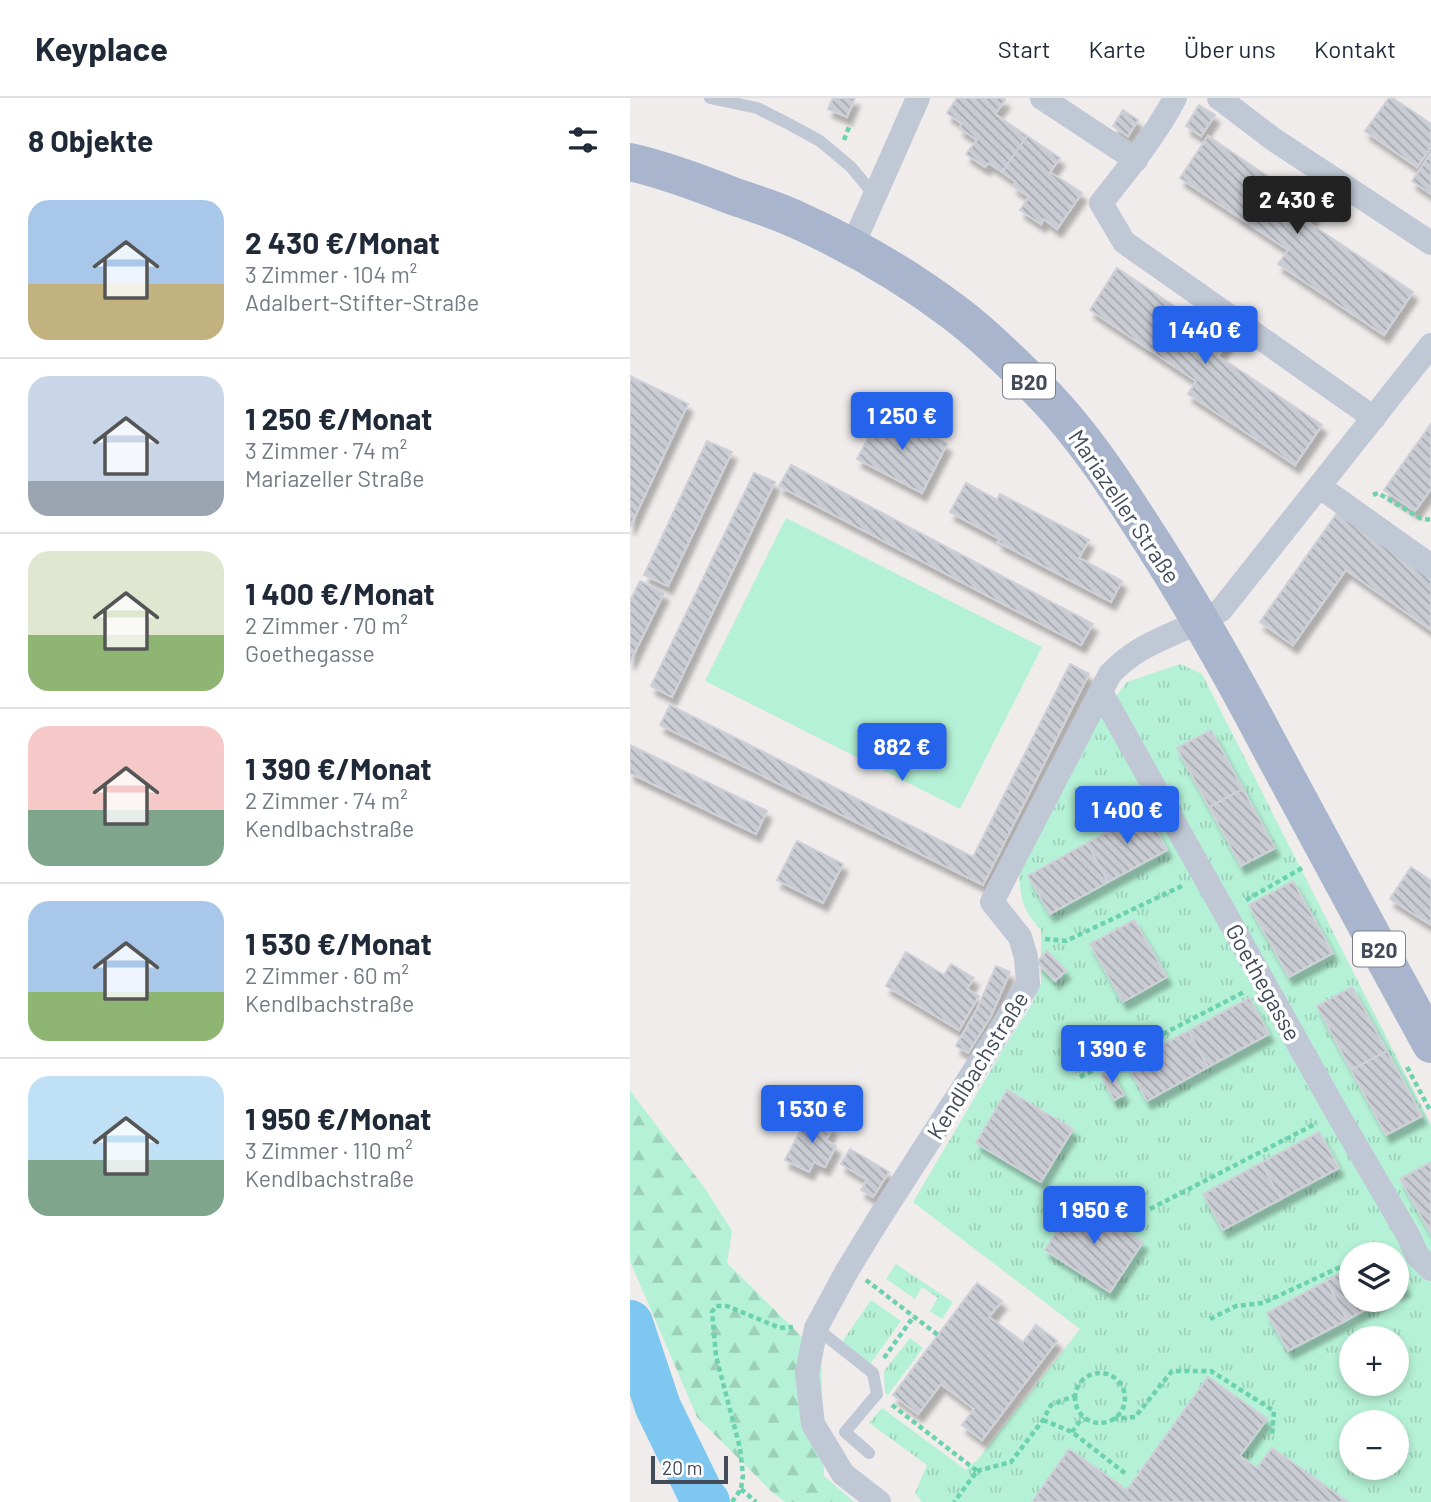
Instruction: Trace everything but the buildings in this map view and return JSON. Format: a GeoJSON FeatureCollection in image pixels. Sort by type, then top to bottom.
{"type":"FeatureCollection","features":[{"type":"Feature","properties":{"kind":"main road","name":"Mariazeller Straße"},"geometry":{"type":"LineString","coordinates":[[630,162],[666,171],[792,218],[852,247],[955,313],[1048,399],[1082,438],[1110,477],[1201,620],[1431,1044]]}},
{"type":"Feature","properties":{"kind":"street"},"geometry":{"type":"LineString","coordinates":[[852,247],[918,98]]}},
{"type":"Feature","properties":{"kind":"street"},"geometry":{"type":"LineString","coordinates":[[1042,98],[1136,160]]}},
{"type":"Feature","properties":{"kind":"street"},"geometry":{"type":"LineString","coordinates":[[1175,98],[1136,160],[1101,203],[1124,242],[1374,418]]}},
{"type":"Feature","properties":{"kind":"street"},"geometry":{"type":"LineString","coordinates":[[1219,98],[1273,139],[1431,243]]}},
{"type":"Feature","properties":{"kind":"street","name":"Kendlbachstraße"},"geometry":{"type":"LineString","coordinates":[[879,1502],[843,1474],[813,1424],[807,1373],[816,1328],[848,1269],[1028,984],[1026,957],[1020,937],[992,902],[1110,674],[1120,663],[1146,645],[1222,610],[1431,345]]}},
{"type":"Feature","properties":{"kind":"street"},"geometry":{"type":"LineString","coordinates":[[1320,487],[1431,566]]}},
{"type":"Feature","properties":{"kind":"street","name":"Goethegasse"},"geometry":{"type":"LineString","coordinates":[[1101,692],[1417,1255],[1431,1269]]}},
{"type":"Feature","properties":{"kind":"lane"},"geometry":{"type":"LineString","coordinates":[[710,98],[757,108],[820,141],[851,167],[875,197]]}},
{"type":"Feature","properties":{"kind":"lane"},"geometry":{"type":"LineString","coordinates":[[816,1328],[873,1373],[877,1394],[845,1432],[869,1452]]}},
{"type":"Feature","properties":{"kind":"path"},"geometry":{"type":"LineString","coordinates":[[844,140],[849,127]]}},
{"type":"Feature","properties":{"kind":"path"},"geometry":{"type":"LineString","coordinates":[[1224,912],[1327,854]]}},
{"type":"Feature","properties":{"kind":"path"},"geometry":{"type":"LineString","coordinates":[[1020,937],[1066,941],[1204,876]]}},
{"type":"Feature","properties":{"kind":"path"},"geometry":{"type":"LineString","coordinates":[[1080,1077],[1264,982]]}},
{"type":"Feature","properties":{"kind":"path"},"geometry":{"type":"LineString","coordinates":[[1106,1044],[1118,1059]]}},
{"type":"Feature","properties":{"kind":"path"},"geometry":{"type":"LineString","coordinates":[[1150,1209],[1337,1113]]}},
{"type":"Feature","properties":{"kind":"path"},"geometry":{"type":"LineString","coordinates":[[1210,1319],[1236,1306],[1263,1303],[1339,1268]]}},
{"type":"Feature","properties":{"kind":"path"},"geometry":{"type":"LineString","coordinates":[[848,1269],[878,1288],[938,1335]]}},
{"type":"Feature","properties":{"kind":"path"},"geometry":{"type":"LineString","coordinates":[[732,1502],[741,1489],[743,1475],[740,1448],[716,1356],[712,1311],[716,1306],[727,1306],[780,1328],[816,1328]]}},
{"type":"Feature","properties":{"kind":"path"},"geometry":{"type":"LineString","coordinates":[[873,1373],[914,1316]]}},
{"type":"Feature","properties":{"kind":"path"},"geometry":{"type":"LineString","coordinates":[[1113,1419],[1119,1414],[1125,1391],[1116,1378],[1101,1372],[1086,1376],[1080,1381],[1074,1396],[1075,1404],[1083,1418],[1098,1423],[1135,1417],[1172,1371],[1211,1371],[1273,1410],[1272,1435]]}},
{"type":"Feature","properties":{"kind":"path"},"geometry":{"type":"LineString","coordinates":[[954,1502],[977,1471],[1011,1462],[1051,1405],[1074,1396]]}},
{"type":"Feature","properties":{"kind":"path"},"geometry":{"type":"LineString","coordinates":[[900,1411],[977,1471]]}},
{"type":"Feature","properties":{"kind":"path"},"geometry":{"type":"LineString","coordinates":[[1072,1432],[1083,1418]]}},
{"type":"Feature","properties":{"kind":"path"},"geometry":{"type":"LineString","coordinates":[[1043,1420],[1072,1432],[1126,1474]]}},
{"type":"Feature","properties":{"kind":"path"},"geometry":{"type":"LineString","coordinates":[[741,1489],[757,1502]]}},
{"type":"Feature","properties":{"kind":"green space"},"geometry":{"type":"Polygon","coordinates":[[[786,518],[1042,647],[960,809],[705,681],[786,518]]]}},
{"type":"Feature","properties":{"kind":"green space"},"geometry":{"type":"Polygon","coordinates":[[[1180,664],[1202,674],[1431,1125],[1431,1502],[922,1502],[915,1493],[927,1465],[869,1423],[882,1408],[966,1470],[978,1459],[1080,1329],[913,1202],[1032,1004],[1041,983],[1041,930],[1023,903],[1019,871],[1097,721],[1127,682],[1180,664]]]}},
{"type":"Feature","properties":{"kind":"green space"},"geometry":{"type":"Polygon","coordinates":[[[630,1091],[704,1187],[732,1231],[727,1263],[802,1337],[821,1347],[824,1476],[854,1502],[785,1502],[697,1417],[630,1261],[630,1091]]]}},
{"type":"Feature","properties":{"kind":"green space"},"geometry":{"type":"Polygon","coordinates":[[[896,1264],[953,1302],[942,1319],[930,1311],[938,1298],[922,1287],[915,1299],[886,1279],[896,1264]]]}},
{"type":"Feature","properties":{"kind":"green space"},"geometry":{"type":"Polygon","coordinates":[[[871,1300],[901,1321],[871,1363],[842,1342],[871,1300]]]}},
{"type":"Feature","properties":{"kind":"green space"},"geometry":{"type":"Polygon","coordinates":[[[910,1338],[923,1348],[888,1395],[885,1393],[884,1371],[910,1338]]]}},
{"type":"Feature","properties":{"kind":"waterway"},"geometry":{"type":"LineString","coordinates":[[630,1323],[658,1407],[702,1497],[707,1502]]}}]}
